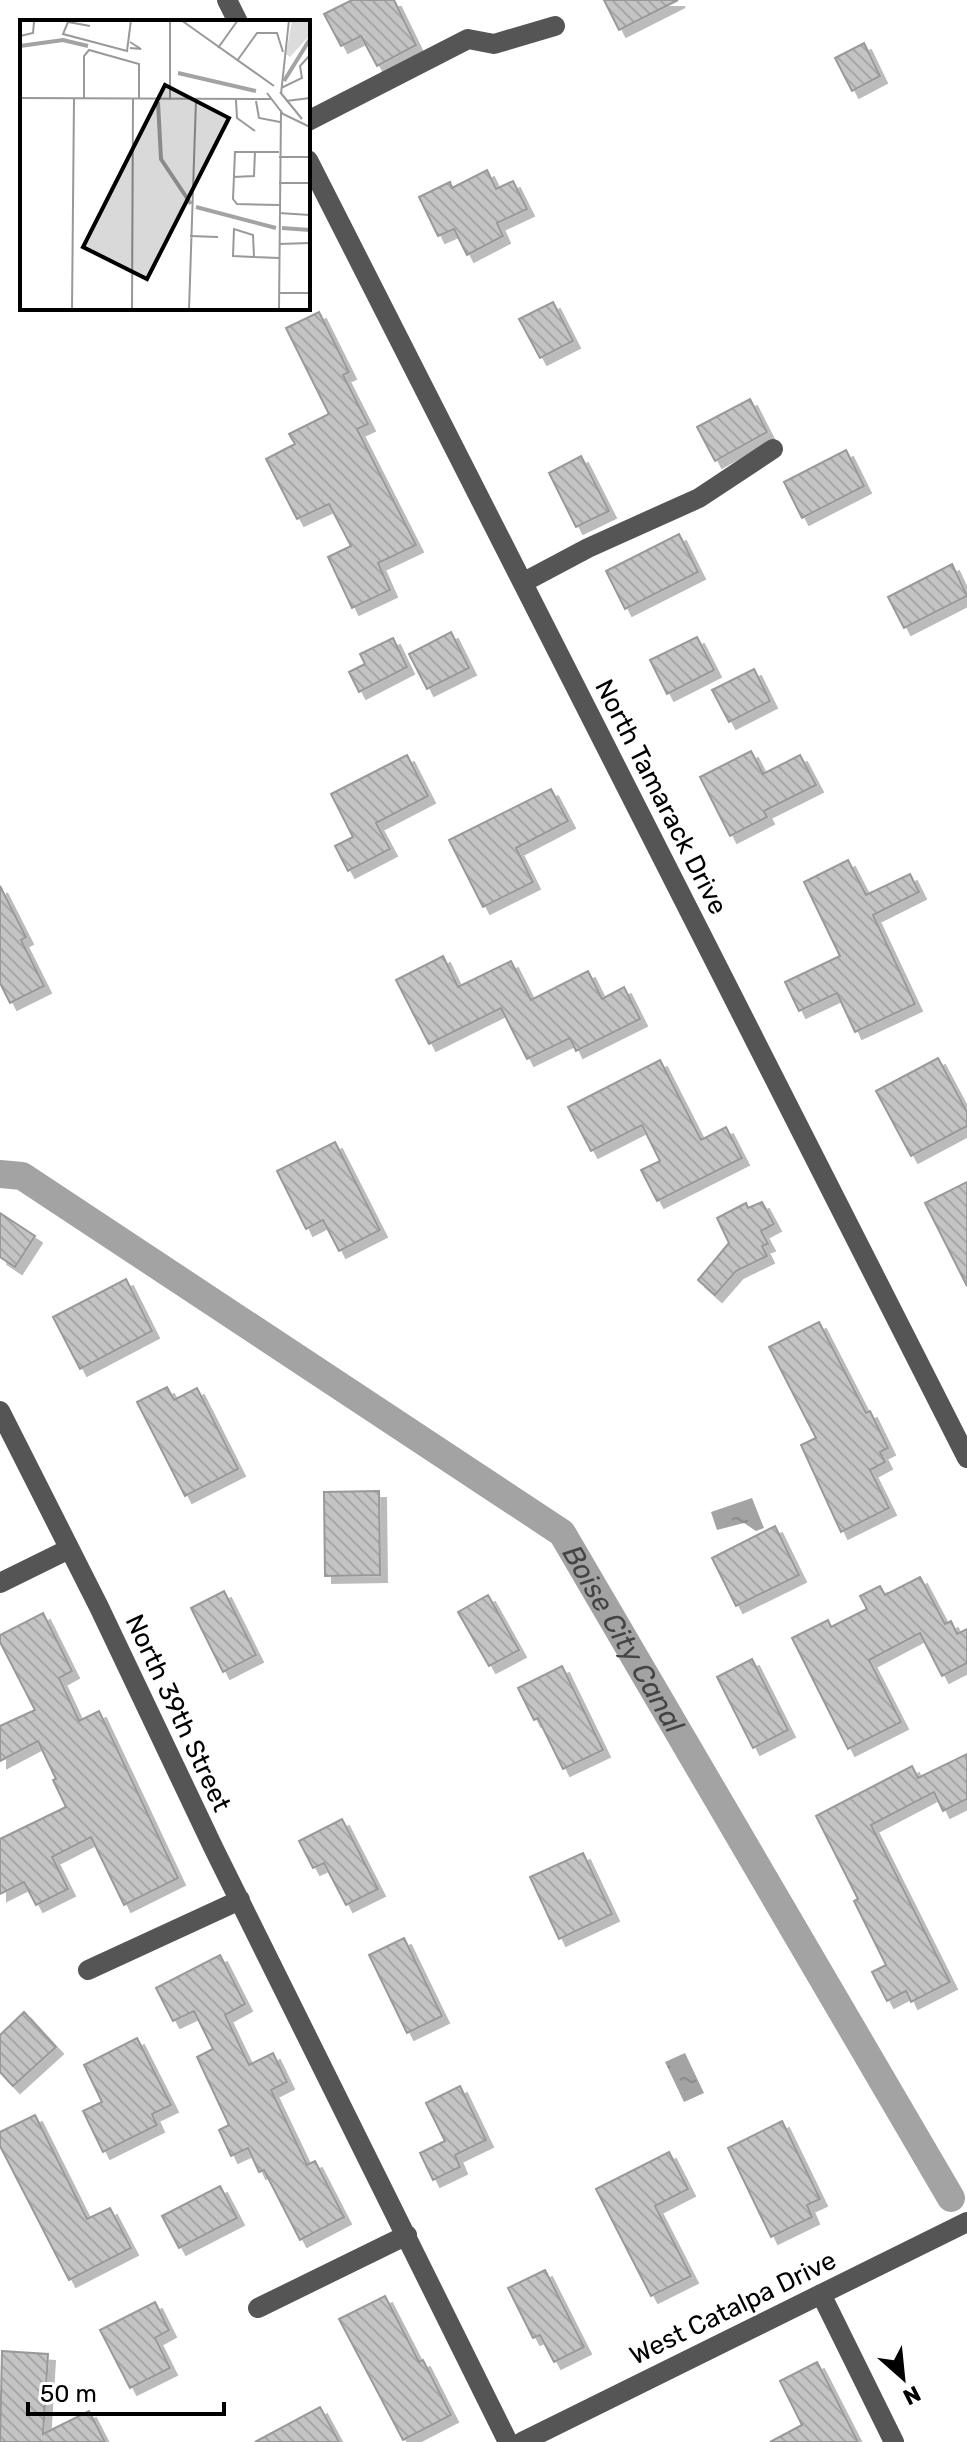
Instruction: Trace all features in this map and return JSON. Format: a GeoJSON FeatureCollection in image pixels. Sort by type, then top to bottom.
{"type":"FeatureCollection","features":[{"type":"Feature","properties":{"kind":"street"},"geometry":{"type":"LineString","coordinates":[[227,0],[237,20]]}},
{"type":"Feature","properties":{"kind":"street"},"geometry":{"type":"LineString","coordinates":[[310,120],[468,39],[494,44],[555,26]]}},
{"type":"Feature","properties":{"kind":"street","name":"North Tamarack Drive"},"geometry":{"type":"LineString","coordinates":[[310,164],[967,1458]]}},
{"type":"Feature","properties":{"kind":"street"},"geometry":{"type":"LineString","coordinates":[[524,582],[588,548],[699,498],[773,449]]}},
{"type":"Feature","properties":{"kind":"street","name":"North 39th Street"},"geometry":{"type":"LineString","coordinates":[[0,1411],[508,2442]]}},
{"type":"Feature","properties":{"kind":"street"},"geometry":{"type":"LineString","coordinates":[[0,1583],[69,1549]]}},
{"type":"Feature","properties":{"kind":"street"},"geometry":{"type":"LineString","coordinates":[[88,1970],[240,1900]]}},
{"type":"Feature","properties":{"kind":"street","name":"West Catalpa Drive"},"geometry":{"type":"LineString","coordinates":[[522,2442],[967,2222]]}},
{"type":"Feature","properties":{"kind":"street"},"geometry":{"type":"LineString","coordinates":[[258,2308],[407,2235]]}},
{"type":"Feature","properties":{"kind":"street"},"geometry":{"type":"LineString","coordinates":[[821,2294],[894,2442]]}},
{"type":"Feature","properties":{"kind":"water"},"geometry":{"type":"Polygon","coordinates":[[[752,1498],[764,1528],[756,1531],[744,1523],[717,1530],[711,1512],[752,1498]]]}},
{"type":"Feature","properties":{"kind":"water"},"geometry":{"type":"Polygon","coordinates":[[[685,2053],[704,2093],[684,2102],[665,2062],[685,2053]]]}},
{"type":"Feature","properties":{"kind":"building"},"geometry":{"type":"Polygon","coordinates":[[[352,0],[394,0],[416,45],[377,66],[361,36],[341,46],[324,14],[352,0]]]}},
{"type":"Feature","properties":{"kind":"building"},"geometry":{"type":"Polygon","coordinates":[[[604,0],[678,0],[619,30],[604,0]]]}},
{"type":"Feature","properties":{"kind":"building"},"geometry":{"type":"Polygon","coordinates":[[[864,43],[880,76],[852,91],[835,58],[864,43]]]}},
{"type":"Feature","properties":{"kind":"building"},"geometry":{"type":"Polygon","coordinates":[[[487,170],[496,189],[513,181],[527,209],[497,223],[503,236],[467,255],[454,229],[438,236],[419,197],[450,182],[452,188],[487,170]]]}},
{"type":"Feature","properties":{"kind":"building"},"geometry":{"type":"Polygon","coordinates":[[[553,302],[573,341],[540,358],[519,319],[553,302]]]}},
{"type":"Feature","properties":{"kind":"building"},"geometry":{"type":"Polygon","coordinates":[[[319,312],[349,372],[343,375],[368,424],[357,429],[416,545],[378,563],[390,590],[352,608],[328,557],[351,546],[329,504],[297,519],[266,459],[295,444],[289,434],[329,414],[286,328],[319,312]]]}},
{"type":"Feature","properties":{"kind":"building"},"geometry":{"type":"Polygon","coordinates":[[[750,399],[767,432],[715,461],[697,427],[750,399]]]}},
{"type":"Feature","properties":{"kind":"building"},"geometry":{"type":"Polygon","coordinates":[[[846,450],[864,486],[802,518],[784,482],[846,450]]]}},
{"type":"Feature","properties":{"kind":"building"},"geometry":{"type":"Polygon","coordinates":[[[581,456],[609,511],[576,527],[549,473],[581,456]]]}},
{"type":"Feature","properties":{"kind":"building"},"geometry":{"type":"Polygon","coordinates":[[[679,534],[698,572],[625,609],[606,571],[679,534]]]}},
{"type":"Feature","properties":{"kind":"building"},"geometry":{"type":"Polygon","coordinates":[[[952,564],[967,596],[904,628],[888,597],[952,564]]]}},
{"type":"Feature","properties":{"kind":"building"},"geometry":{"type":"Polygon","coordinates":[[[451,632],[469,668],[427,689],[409,654],[451,632]]]}},
{"type":"Feature","properties":{"kind":"building"},"geometry":{"type":"Polygon","coordinates":[[[697,637],[714,670],[667,694],[650,660],[697,637]]]}},
{"type":"Feature","properties":{"kind":"building"},"geometry":{"type":"Polygon","coordinates":[[[393,638],[407,667],[359,692],[349,672],[365,664],[360,654],[393,638]]]}},
{"type":"Feature","properties":{"kind":"building"},"geometry":{"type":"Polygon","coordinates":[[[754,669],[770,701],[729,722],[712,690],[754,669]]]}},
{"type":"Feature","properties":{"kind":"building"},"geometry":{"type":"Polygon","coordinates":[[[751,751],[763,774],[800,755],[816,785],[764,811],[767,817],[730,836],[700,777],[751,751]]]}},
{"type":"Feature","properties":{"kind":"building"},"geometry":{"type":"Polygon","coordinates":[[[407,755],[428,796],[376,823],[390,849],[348,871],[335,846],[353,837],[331,794],[407,755]]]}},
{"type":"Feature","properties":{"kind":"building"},"geometry":{"type":"Polygon","coordinates":[[[551,789],[568,821],[516,848],[533,882],[483,907],[449,840],[551,789]]]}},
{"type":"Feature","properties":{"kind":"building"},"geometry":{"type":"Polygon","coordinates":[[[848,860],[866,895],[910,874],[919,892],[873,915],[915,1004],[855,1032],[837,993],[799,1011],[785,982],[840,956],[804,882],[848,860]]]}},
{"type":"Feature","properties":{"kind":"building"},"geometry":{"type":"Polygon","coordinates":[[[0,886],[26,937],[21,940],[44,986],[10,1003],[0,983],[0,886]]]}},
{"type":"Feature","properties":{"kind":"building"},"geometry":{"type":"Polygon","coordinates":[[[443,956],[458,987],[511,961],[531,1000],[588,971],[602,999],[624,987],[640,1019],[576,1051],[570,1038],[527,1059],[501,1008],[429,1044],[396,980],[443,956]]]}},
{"type":"Feature","properties":{"kind":"building"},"geometry":{"type":"Polygon","coordinates":[[[938,1058],[967,1112],[967,1126],[911,1156],[876,1091],[938,1058]]]}},
{"type":"Feature","properties":{"kind":"building"},"geometry":{"type":"Polygon","coordinates":[[[660,1060],[701,1140],[726,1127],[742,1158],[657,1201],[641,1170],[660,1161],[642,1125],[591,1151],[568,1107],[660,1060]]]}},
{"type":"Feature","properties":{"kind":"building"},"geometry":{"type":"Polygon","coordinates":[[[335,1142],[380,1230],[339,1251],[323,1220],[306,1229],[277,1171],[335,1142]]]}},
{"type":"Feature","properties":{"kind":"building"},"geometry":{"type":"Polygon","coordinates":[[[967,1182],[967,1286],[925,1203],[967,1182]]]}},
{"type":"Feature","properties":{"kind":"building"},"geometry":{"type":"Polygon","coordinates":[[[762,1202],[774,1224],[761,1231],[768,1244],[762,1246],[767,1256],[736,1271],[715,1295],[698,1280],[729,1243],[717,1218],[746,1203],[748,1208],[762,1202]]]}},
{"type":"Feature","properties":{"kind":"building"},"geometry":{"type":"Polygon","coordinates":[[[0,1213],[35,1236],[15,1267],[0,1257],[0,1213]]]}},
{"type":"Feature","properties":{"kind":"building"},"geometry":{"type":"Polygon","coordinates":[[[126,1279],[152,1331],[80,1369],[53,1317],[126,1279]]]}},
{"type":"Feature","properties":{"kind":"building"},"geometry":{"type":"Polygon","coordinates":[[[819,1322],[866,1413],[870,1411],[888,1448],[880,1452],[885,1462],[870,1470],[889,1508],[841,1532],[801,1445],[816,1438],[769,1347],[819,1322]]]}},
{"type":"Feature","properties":{"kind":"building"},"geometry":{"type":"Polygon","coordinates":[[[167,1387],[174,1400],[197,1388],[238,1469],[185,1496],[137,1402],[167,1387]]]}},
{"type":"Feature","properties":{"kind":"building"},"geometry":{"type":"Polygon","coordinates":[[[379,1491],[380,1575],[325,1576],[324,1492],[379,1491]]]}},
{"type":"Feature","properties":{"kind":"building"},"geometry":{"type":"Polygon","coordinates":[[[775,1526],[799,1575],[736,1606],[712,1558],[775,1526]]]}},
{"type":"Feature","properties":{"kind":"building"},"geometry":{"type":"Polygon","coordinates":[[[920,1577],[945,1624],[951,1621],[957,1634],[967,1629],[967,1663],[942,1676],[920,1633],[869,1660],[901,1722],[848,1749],[792,1638],[828,1620],[831,1627],[867,1609],[860,1596],[880,1586],[885,1595],[920,1577]]]}},
{"type":"Feature","properties":{"kind":"building"},"geometry":{"type":"Polygon","coordinates":[[[224,1591],[256,1655],[223,1672],[191,1608],[224,1591]]]}},
{"type":"Feature","properties":{"kind":"building"},"geometry":{"type":"Polygon","coordinates":[[[488,1595],[519,1650],[489,1666],[458,1612],[488,1595]]]}},
{"type":"Feature","properties":{"kind":"building"},"geometry":{"type":"Polygon","coordinates":[[[43,1613],[72,1671],[59,1678],[79,1721],[99,1711],[178,1878],[124,1905],[91,1837],[52,1857],[68,1889],[36,1905],[24,1882],[0,1894],[0,1839],[66,1807],[38,1741],[0,1761],[0,1726],[35,1710],[0,1642],[0,1635],[43,1613]]]}},
{"type":"Feature","properties":{"kind":"building"},"geometry":{"type":"Polygon","coordinates":[[[752,1659],[788,1730],[753,1748],[717,1677],[752,1659]]]}},
{"type":"Feature","properties":{"kind":"building"},"geometry":{"type":"Polygon","coordinates":[[[562,1666],[603,1750],[563,1769],[538,1718],[534,1720],[518,1688],[562,1666]]]}},
{"type":"Feature","properties":{"kind":"building"},"geometry":{"type":"Polygon","coordinates":[[[967,1754],[967,1799],[943,1811],[934,1792],[871,1825],[950,1982],[911,2002],[906,1991],[887,2001],[872,1972],[886,1965],[854,1901],[858,1899],[816,1816],[912,1766],[918,1778],[967,1754]]]}},
{"type":"Feature","properties":{"kind":"building"},"geometry":{"type":"Polygon","coordinates":[[[342,1819],[378,1889],[346,1905],[324,1863],[313,1868],[299,1841],[342,1819]]]}},
{"type":"Feature","properties":{"kind":"building"},"geometry":{"type":"Polygon","coordinates":[[[583,1853],[612,1914],[559,1939],[530,1877],[583,1853]]]}},
{"type":"Feature","properties":{"kind":"building"},"geometry":{"type":"Polygon","coordinates":[[[404,1938],[442,2016],[407,2033],[369,1955],[404,1938]]]}},
{"type":"Feature","properties":{"kind":"building"},"geometry":{"type":"Polygon","coordinates":[[[220,1955],[245,2004],[225,2015],[249,2065],[273,2053],[287,2082],[271,2090],[307,2165],[315,2161],[344,2217],[300,2240],[264,2170],[259,2172],[248,2148],[231,2156],[219,2130],[229,2125],[197,2057],[213,2049],[194,2011],[173,2021],[156,1988],[220,1955]]]}},
{"type":"Feature","properties":{"kind":"building"},"geometry":{"type":"Polygon","coordinates":[[[24,2012],[56,2047],[13,2086],[0,2072],[0,2035],[24,2012]]]}},
{"type":"Feature","properties":{"kind":"building"},"geometry":{"type":"Polygon","coordinates":[[[137,2038],[171,2105],[152,2114],[157,2125],[103,2152],[83,2111],[102,2102],[84,2065],[137,2038]]]}},
{"type":"Feature","properties":{"kind":"building"},"geometry":{"type":"Polygon","coordinates":[[[460,2086],[486,2140],[455,2155],[460,2167],[433,2180],[420,2153],[445,2141],[426,2103],[460,2086]]]}},
{"type":"Feature","properties":{"kind":"building"},"geometry":{"type":"Polygon","coordinates":[[[35,2115],[87,2219],[110,2208],[131,2248],[69,2280],[0,2146],[0,2132],[35,2115]]]}},
{"type":"Feature","properties":{"kind":"building"},"geometry":{"type":"Polygon","coordinates":[[[782,2121],[820,2199],[807,2205],[812,2217],[771,2237],[728,2148],[782,2121]]]}},
{"type":"Feature","properties":{"kind":"building"},"geometry":{"type":"Polygon","coordinates":[[[669,2152],[688,2189],[655,2206],[691,2276],[651,2296],[596,2189],[669,2152]]]}},
{"type":"Feature","properties":{"kind":"building"},"geometry":{"type":"Polygon","coordinates":[[[220,2186],[237,2218],[179,2248],[162,2216],[220,2186]]]}},
{"type":"Feature","properties":{"kind":"building"},"geometry":{"type":"Polygon","coordinates":[[[545,2270],[584,2347],[554,2362],[540,2335],[533,2338],[508,2288],[545,2270]]]}},
{"type":"Feature","properties":{"kind":"building"},"geometry":{"type":"Polygon","coordinates":[[[385,2296],[451,2415],[403,2440],[339,2319],[385,2296]]]}},
{"type":"Feature","properties":{"kind":"building"},"geometry":{"type":"Polygon","coordinates":[[[155,2302],[169,2330],[155,2338],[170,2368],[130,2388],[100,2330],[155,2302]]]}},
{"type":"Feature","properties":{"kind":"building"},"geometry":{"type":"Polygon","coordinates":[[[2,2351],[48,2354],[43,2434],[89,2411],[105,2442],[0,2442],[2,2351]]]}},
{"type":"Feature","properties":{"kind":"building"},"geometry":{"type":"Polygon","coordinates":[[[817,2362],[858,2442],[770,2442],[802,2425],[780,2381],[817,2362]]]}},
{"type":"Feature","properties":{"kind":"building"},"geometry":{"type":"Polygon","coordinates":[[[320,2407],[339,2442],[255,2442],[320,2407]]]}},
{"type":"Feature","properties":{"kind":"waterway","name":"Boise City Canal"},"geometry":{"type":"LineString","coordinates":[[0,1174],[22,1176],[562,1533],[951,2198]]}}]}
